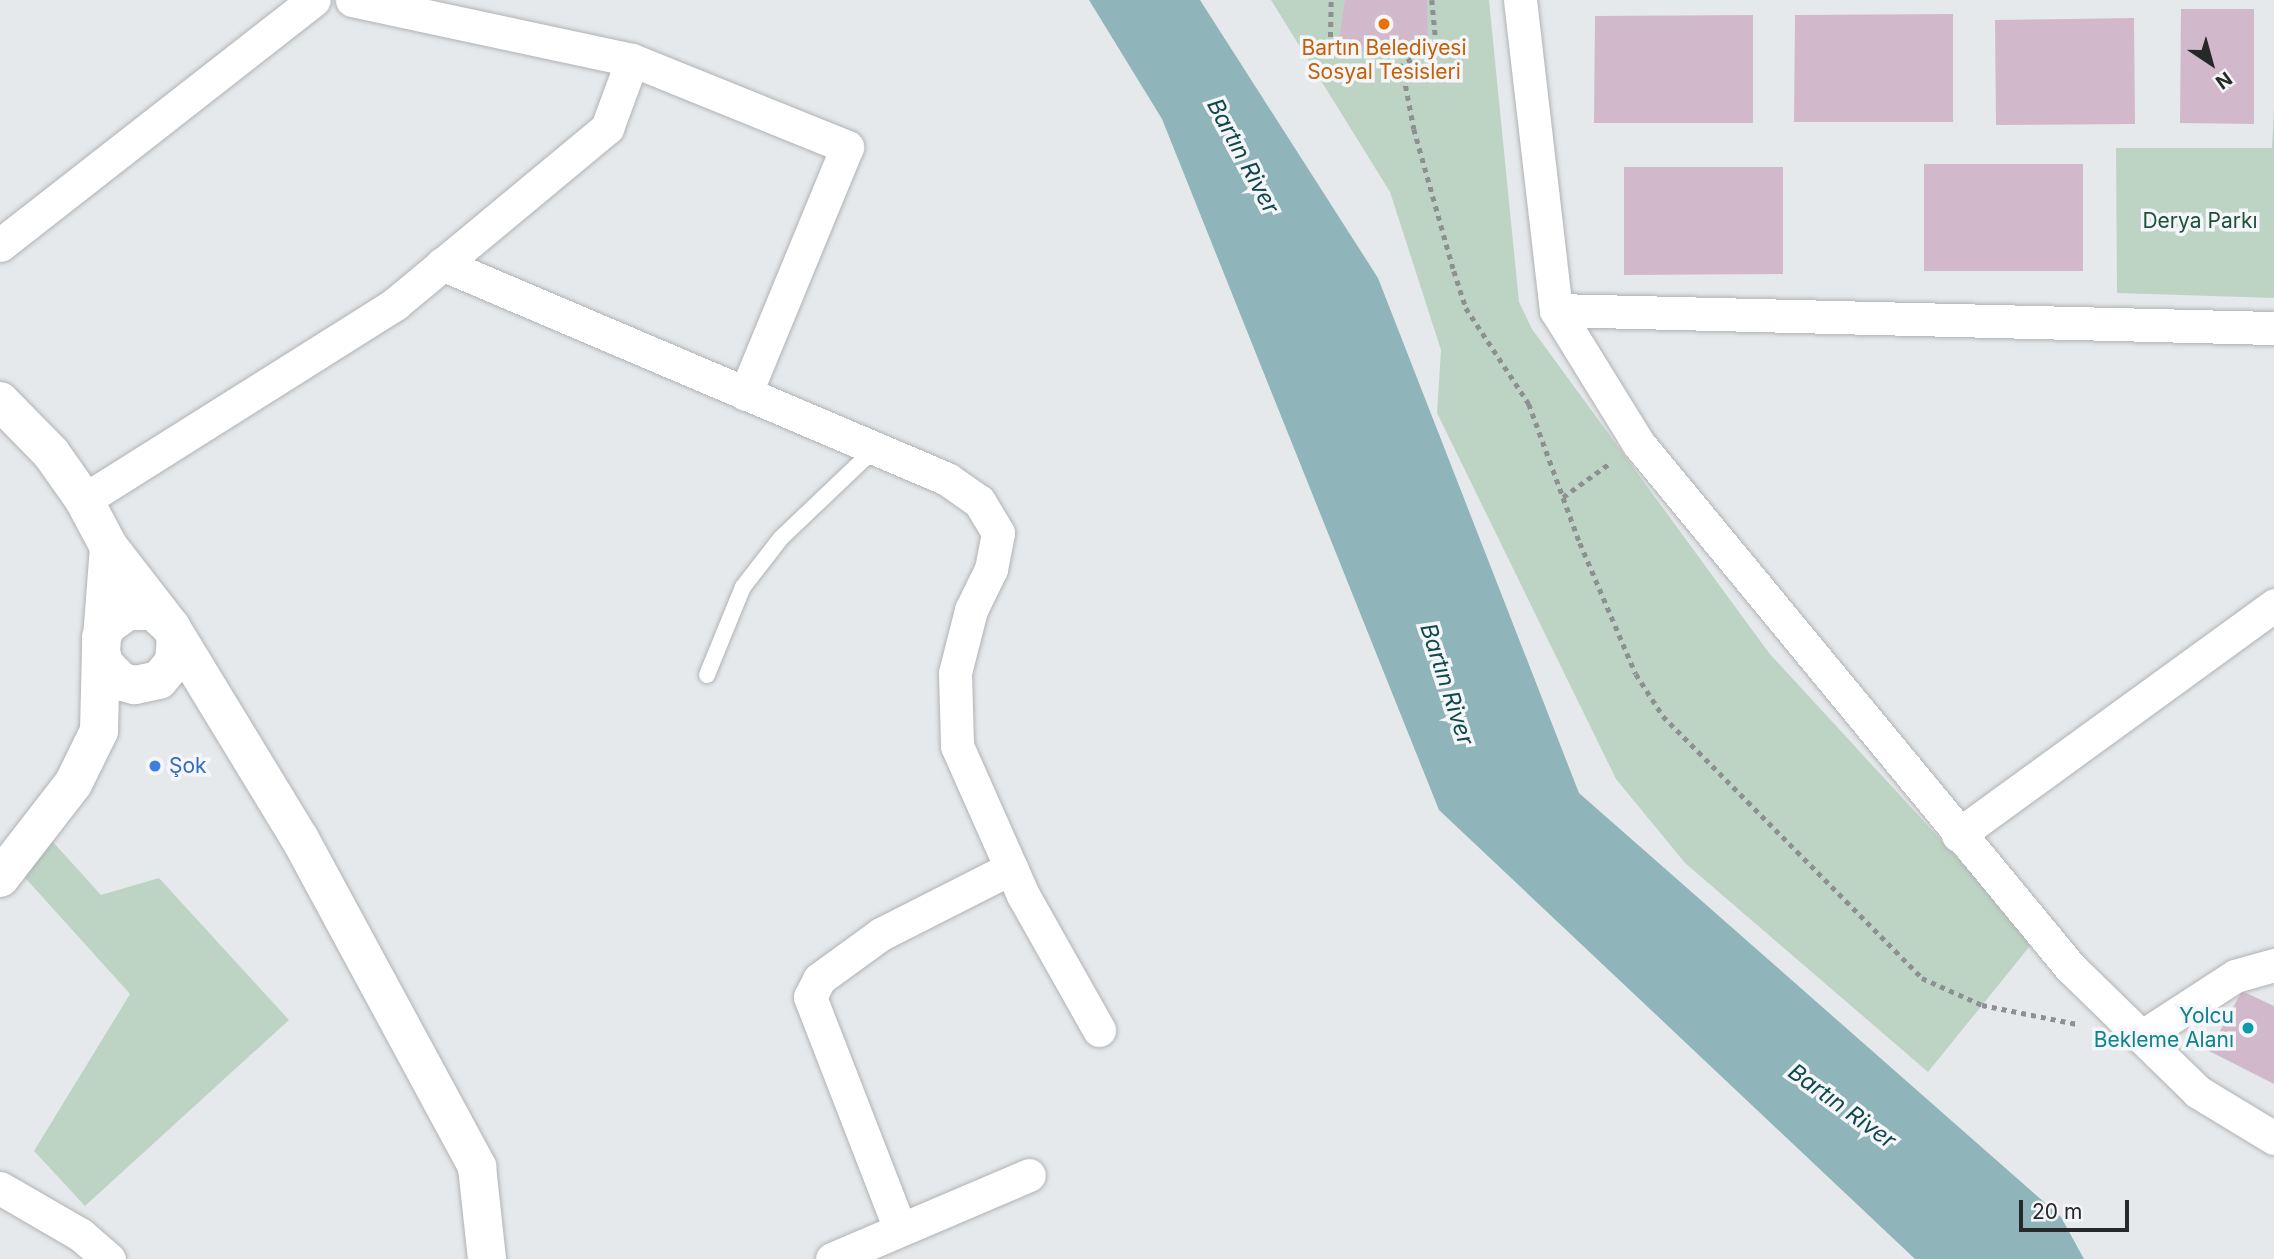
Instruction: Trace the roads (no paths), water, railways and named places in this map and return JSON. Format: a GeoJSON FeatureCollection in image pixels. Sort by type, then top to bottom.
{"type":"FeatureCollection","features":[{"type":"Feature","properties":{"kind":"street"},"geometry":{"type":"LineString","coordinates":[[0,244],[314,0]]}},
{"type":"Feature","properties":{"kind":"street"},"geometry":{"type":"LineString","coordinates":[[352,0],[632,60],[847,147],[745,394]]}},
{"type":"Feature","properties":{"kind":"street"},"geometry":{"type":"LineString","coordinates":[[1520,0],[1556,310],[1639,443],[1958,835],[2070,967],[2198,1092],[2272,1134]]}},
{"type":"Feature","properties":{"kind":"street"},"geometry":{"type":"LineString","coordinates":[[84,500],[395,304],[607,128],[632,60]]}},
{"type":"Feature","properties":{"kind":"street"},"geometry":{"type":"LineString","coordinates":[[442,264],[947,479],[979,501],[998,533],[990,569],[971,610],[955,673],[957,746],[1011,868],[1099,1030]]}},
{"type":"Feature","properties":{"kind":"street"},"geometry":{"type":"LineString","coordinates":[[1556,310],[2274,328]]}},
{"type":"Feature","properties":{"kind":"street"},"geometry":{"type":"LineString","coordinates":[[0,401],[51,453],[84,500],[109,547],[172,627],[300,839],[477,1167],[479,1256]]}},
{"type":"Feature","properties":{"kind":"street"},"geometry":{"type":"LineString","coordinates":[[0,878],[73,784],[99,731],[101,651],[109,547]]}},
{"type":"Feature","properties":{"kind":"street"},"geometry":{"type":"LineString","coordinates":[[1958,835],[2274,605]]}},
{"type":"Feature","properties":{"kind":"street"},"geometry":{"type":"LineString","coordinates":[[128,611],[153,611],[172,627],[176,638],[174,662],[159,680],[148,684],[122,682],[104,664],[101,651],[107,626],[128,611]]}},
{"type":"Feature","properties":{"kind":"street"},"geometry":{"type":"LineString","coordinates":[[900,1229],[810,997],[819,979],[881,934],[1011,868]]}},
{"type":"Feature","properties":{"kind":"street"},"geometry":{"type":"LineString","coordinates":[[2141,1037],[2235,976],[2274,965]]}},
{"type":"Feature","properties":{"kind":"street"},"geometry":{"type":"LineString","coordinates":[[832,1259],[1029,1175]]}},
{"type":"Feature","properties":{"kind":"street"},"geometry":{"type":"LineString","coordinates":[[0,1188],[81,1235],[109,1259]]}},
{"type":"Feature","properties":{"kind":"lane"},"geometry":{"type":"LineString","coordinates":[[707,675],[743,587],[781,538],[864,459],[870,447]]}},
{"type":"Feature","properties":{"kind":"water","name":"Bartın River"},"geometry":{"type":"Polygon","coordinates":[[[1089,0],[1200,0],[1378,278],[1579,793],[2061,1217],[2084,1259],[1915,1259],[1439,810],[1162,119],[1089,0]]]}},
{"type":"Feature","properties":{"kind":"place","name":"Bartın Belediyesi Sosyal Tesisleri"},"geometry":{"type":"Point","coordinates":[1384,24]}},
{"type":"Feature","properties":{"kind":"place","name":"Şok"},"geometry":{"type":"Point","coordinates":[155,766]}},
{"type":"Feature","properties":{"kind":"place","name":"Yolcu Bekleme Alanı"},"geometry":{"type":"Point","coordinates":[2248,1028]}},
{"type":"Feature","properties":{"kind":"park label","name":"Derya Parkı"},"geometry":{"type":"Point","coordinates":[2200,221]}}]}
